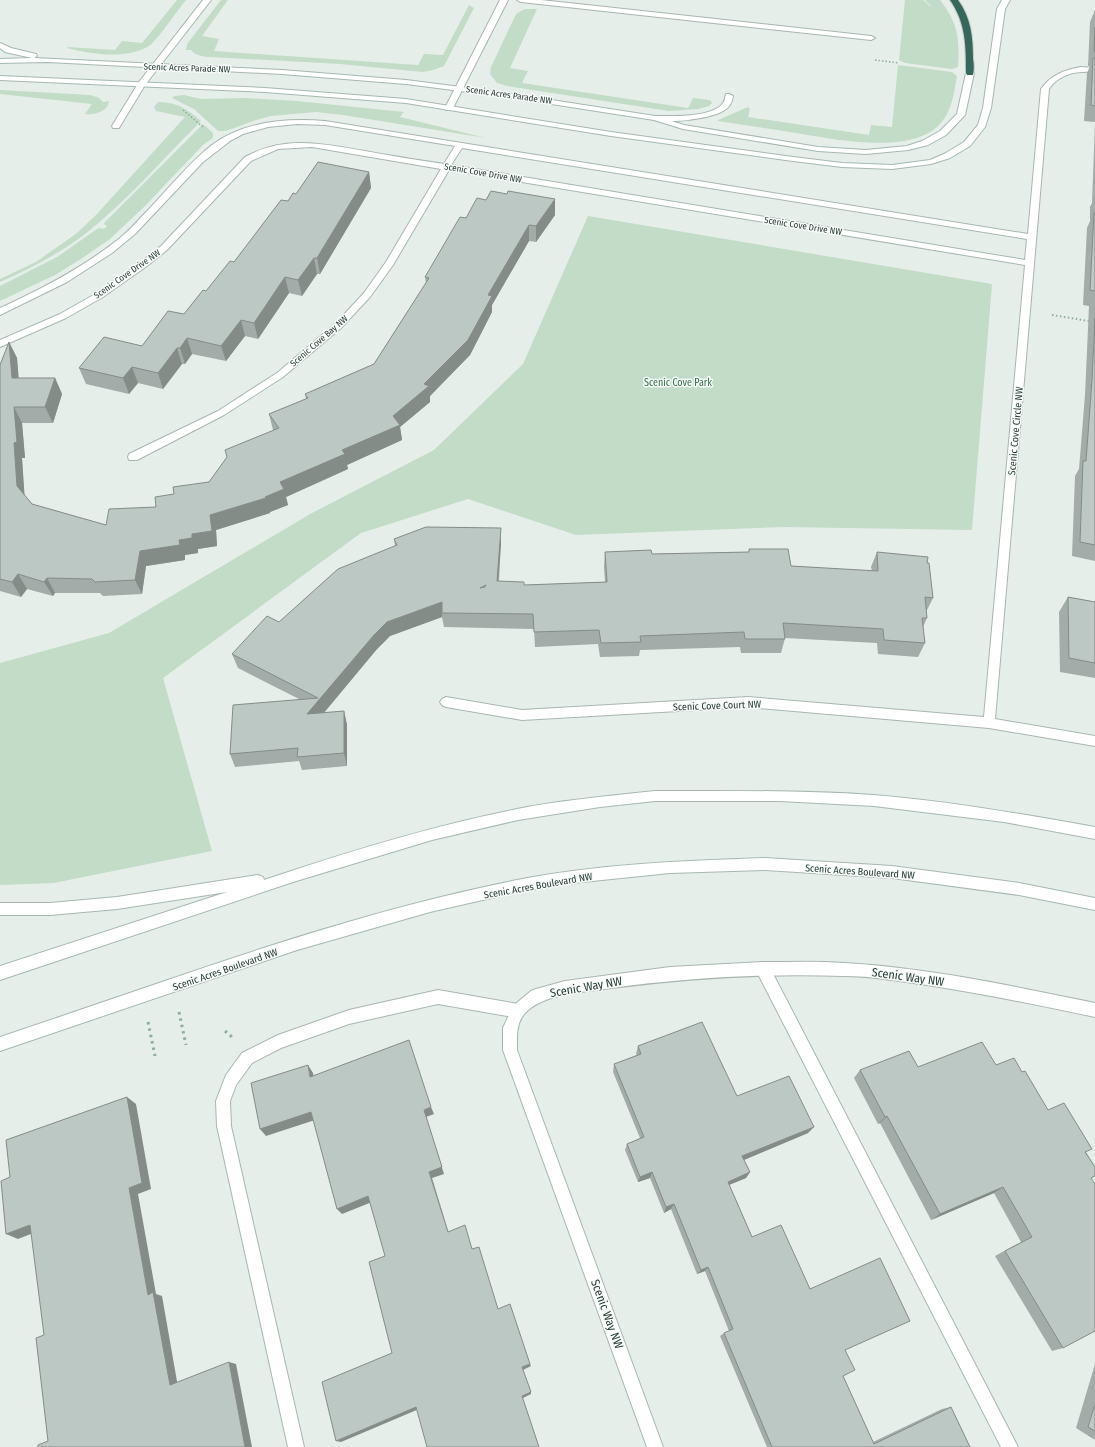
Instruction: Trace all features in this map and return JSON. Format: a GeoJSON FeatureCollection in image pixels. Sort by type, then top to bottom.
{"type":"FeatureCollection","features":[{"type":"Feature","properties":{"kind":"highway"},"geometry":{"type":"LineString","coordinates":[[954,0],[962,9],[968,29],[970,73]]}},
{"type":"Feature","properties":{"kind":"street"},"geometry":{"type":"LineString","coordinates":[[116,126],[155,66],[207,0]]}},
{"type":"Feature","properties":{"kind":"street"},"geometry":{"type":"LineString","coordinates":[[449,108],[504,0]]}},
{"type":"Feature","properties":{"kind":"street"},"geometry":{"type":"LineString","coordinates":[[521,0],[871,38]]}},
{"type":"Feature","properties":{"kind":"street"},"geometry":{"type":"LineString","coordinates":[[0,78],[325,93],[406,101],[611,134],[842,165],[892,167],[932,162],[947,156],[967,144],[982,126],[987,108],[1001,9],[1006,0]]}},
{"type":"Feature","properties":{"kind":"street"},"geometry":{"type":"LineString","coordinates":[[0,45],[8,50],[48,60]]}},
{"type":"Feature","properties":{"kind":"street","name":"Scenic Acres Parade NW"},"geometry":{"type":"LineString","coordinates":[[0,61],[48,60],[344,76],[459,88],[655,118],[683,127],[818,149],[866,152],[908,148],[925,143],[943,133],[954,124],[961,114],[970,73]]}},
{"type":"Feature","properties":{"kind":"street","name":"Scenic Cove Circle NW"},"geometry":{"type":"LineString","coordinates":[[988,723],[1045,89],[1049,82],[1064,73],[1075,70],[1095,70]]}},
{"type":"Feature","properties":{"kind":"street"},"geometry":{"type":"LineString","coordinates":[[655,118],[680,118],[716,112],[726,104],[729,96]]}},
{"type":"Feature","properties":{"kind":"street"},"geometry":{"type":"LineString","coordinates":[[0,312],[61,282],[124,239],[202,160],[216,147],[228,139],[251,129],[286,122],[325,122],[1032,237]]}},
{"type":"Feature","properties":{"kind":"street","name":"Scenic Cove Bay NW"},"geometry":{"type":"LineString","coordinates":[[134,457],[221,413],[280,375],[338,326],[367,295],[390,263],[460,144]]}},
{"type":"Feature","properties":{"kind":"street","name":"Scenic Cove Drive NW"},"geometry":{"type":"LineString","coordinates":[[0,344],[63,316],[100,295],[164,248],[237,169],[262,151],[283,145],[312,145],[447,166],[1029,264]]}},
{"type":"Feature","properties":{"kind":"street","name":"Scenic Cove Court NW"},"geometry":{"type":"LineString","coordinates":[[446,702],[522,715],[748,702],[988,723]]}},
{"type":"Feature","properties":{"kind":"street"},"geometry":{"type":"LineString","coordinates":[[988,723],[1095,741]]}},
{"type":"Feature","properties":{"kind":"street"},"geometry":{"type":"LineString","coordinates":[[0,972],[293,876],[432,834],[518,814],[600,802],[655,796],[780,796],[874,801],[1004,816],[1095,833]]}},
{"type":"Feature","properties":{"kind":"street","name":"Scenic Acres Boulevard NW"},"geometry":{"type":"LineString","coordinates":[[0,1044],[297,944],[430,906],[513,887],[573,877],[670,867],[772,865],[892,872],[1019,889],[1095,904]]}},
{"type":"Feature","properties":{"kind":"street"},"geometry":{"type":"LineString","coordinates":[[0,909],[50,909],[117,904],[293,876]]}},
{"type":"Feature","properties":{"kind":"street","name":"Scenic Way NW"},"geometry":{"type":"LineString","coordinates":[[655,1447],[510,1050],[510,1028],[518,1011],[536,996],[565,988],[670,974],[763,970],[845,969],[900,975],[996,989],[1095,1010]]}},
{"type":"Feature","properties":{"kind":"street"},"geometry":{"type":"LineString","coordinates":[[763,970],[1010,1447]]}},
{"type":"Feature","properties":{"kind":"street"},"geometry":{"type":"LineString","coordinates":[[296,1447],[224,1126],[223,1101],[231,1080],[247,1058],[278,1042],[349,1016],[438,997],[518,1011]]}},
{"type":"Feature","properties":{"kind":"path"},"geometry":{"type":"LineString","coordinates":[[875,60],[898,63]]}},
{"type":"Feature","properties":{"kind":"path"},"geometry":{"type":"LineString","coordinates":[[177,108],[187,112],[207,130]]}},
{"type":"Feature","properties":{"kind":"path"},"geometry":{"type":"LineString","coordinates":[[1052,314],[1095,322]]}},
{"type":"Feature","properties":{"kind":"path"},"geometry":{"type":"LineString","coordinates":[[172,1014],[178,1012],[186,1045]]}},
{"type":"Feature","properties":{"kind":"path"},"geometry":{"type":"LineString","coordinates":[[141,1025],[154,1020]]}},
{"type":"Feature","properties":{"kind":"path"},"geometry":{"type":"LineString","coordinates":[[148,1022],[155,1056]]}},
{"type":"Feature","properties":{"kind":"green space"},"geometry":{"type":"Polygon","coordinates":[[[177,0],[186,0],[152,43],[140,50],[119,54],[97,54],[67,48],[115,50],[122,41],[142,43],[177,0]]]}},
{"type":"Feature","properties":{"kind":"green space"},"geometry":{"type":"Polygon","coordinates":[[[221,0],[228,0],[202,36],[219,39],[214,51],[418,65],[424,54],[443,55],[469,5],[474,8],[444,66],[423,72],[340,64],[206,57],[198,55],[191,50],[186,50],[187,44],[221,0]]]}},
{"type":"Feature","properties":{"kind":"green space"},"geometry":{"type":"Polygon","coordinates":[[[905,0],[923,0],[931,6],[925,0],[940,0],[951,16],[954,24],[959,48],[958,67],[952,69],[905,63],[899,60],[905,0]]]}},
{"type":"Feature","properties":{"kind":"green space"},"geometry":{"type":"Polygon","coordinates":[[[525,9],[537,9],[510,68],[528,71],[522,83],[688,108],[693,98],[710,100],[712,103],[709,106],[698,109],[669,111],[507,86],[497,83],[490,74],[491,67],[516,14],[525,9]]]}},
{"type":"Feature","properties":{"kind":"green space"},"geometry":{"type":"Polygon","coordinates":[[[898,65],[952,72],[957,76],[952,102],[943,121],[925,135],[889,143],[870,143],[830,139],[718,121],[748,107],[750,109],[748,117],[869,135],[871,125],[892,127],[898,65]]]}},
{"type":"Feature","properties":{"kind":"green space"},"geometry":{"type":"Polygon","coordinates":[[[0,90],[90,95],[99,98],[103,102],[109,101],[106,108],[100,112],[85,114],[92,104],[0,94],[0,90]]]}},
{"type":"Feature","properties":{"kind":"green space"},"geometry":{"type":"Polygon","coordinates":[[[184,95],[201,99],[245,98],[297,101],[404,112],[400,117],[486,138],[316,112],[271,116],[226,131],[218,131],[194,109],[172,98],[174,96],[184,95]]]}},
{"type":"Feature","properties":{"kind":"green space"},"geometry":{"type":"Polygon","coordinates":[[[158,102],[170,103],[181,107],[192,113],[201,121],[130,194],[85,234],[44,261],[0,282],[0,279],[36,262],[77,233],[96,215],[185,117],[156,111],[154,107],[158,102]]]}},
{"type":"Feature","properties":{"kind":"green space"},"geometry":{"type":"Polygon","coordinates":[[[203,124],[213,133],[213,138],[203,145],[145,206],[110,239],[55,275],[0,301],[0,286],[57,257],[97,229],[104,229],[107,226],[104,224],[105,222],[203,124]]]}},
{"type":"Feature","properties":{"kind":"green space","name":"Scenic Cove Park"},"geometry":{"type":"Polygon","coordinates":[[[588,216],[992,284],[972,530],[784,527],[576,535],[468,499],[361,533],[163,678],[212,851],[54,883],[0,885],[0,663],[109,633],[312,513],[434,450],[523,364],[588,216]]]}},
{"type":"Feature","properties":{"kind":"building"},"geometry":{"type":"Polygon","coordinates":[[[1095,27],[1095,51],[1094,51],[1095,27]]]}},
{"type":"Feature","properties":{"kind":"building"},"geometry":{"type":"Polygon","coordinates":[[[1093,58],[1095,58],[1095,106],[1091,105],[1093,58]]]}},
{"type":"Feature","properties":{"kind":"building"},"geometry":{"type":"Polygon","coordinates":[[[318,162],[369,172],[317,258],[314,258],[298,280],[285,277],[254,323],[241,320],[221,346],[187,338],[180,348],[177,348],[158,373],[132,367],[123,378],[79,368],[104,337],[142,346],[168,311],[184,314],[203,290],[206,291],[230,261],[234,262],[281,200],[288,201],[293,193],[296,194],[318,162]]]}},
{"type":"Feature","properties":{"kind":"building"},"geometry":{"type":"Polygon","coordinates":[[[491,191],[507,194],[508,191],[555,199],[536,226],[529,225],[488,295],[492,296],[468,340],[424,384],[429,386],[393,416],[400,425],[342,450],[345,454],[280,482],[284,489],[265,497],[266,498],[210,515],[212,531],[192,534],[192,538],[179,540],[180,545],[140,551],[135,580],[95,582],[92,579],[47,578],[44,582],[18,574],[12,582],[0,579],[0,365],[9,342],[12,378],[55,378],[45,407],[14,407],[17,442],[14,443],[17,486],[32,504],[106,525],[109,509],[156,507],[155,497],[174,494],[173,487],[209,482],[227,457],[225,450],[279,428],[269,414],[308,398],[305,394],[374,364],[429,278],[425,277],[460,217],[466,218],[477,198],[486,200],[491,191]]]}},
{"type":"Feature","properties":{"kind":"building"},"geometry":{"type":"Polygon","coordinates":[[[1095,213],[1095,291],[1090,290],[1095,213]]]}},
{"type":"Feature","properties":{"kind":"building"},"geometry":{"type":"Polygon","coordinates":[[[1095,318],[1095,545],[1080,542],[1083,461],[1086,461],[1095,318]]]}},
{"type":"Feature","properties":{"kind":"building"},"geometry":{"type":"Polygon","coordinates":[[[426,527],[501,528],[497,581],[524,582],[524,585],[607,582],[605,552],[651,550],[652,554],[749,552],[749,549],[788,549],[791,566],[878,571],[877,552],[928,557],[927,563],[929,563],[933,598],[925,597],[927,618],[922,618],[925,643],[884,640],[883,629],[783,623],[785,639],[745,639],[744,632],[640,636],[641,642],[601,643],[599,630],[534,632],[533,614],[442,613],[442,602],[387,622],[374,635],[307,714],[344,711],[344,753],[297,757],[298,748],[230,754],[233,705],[318,698],[232,654],[267,616],[279,622],[338,569],[397,545],[394,539],[426,527]]]}},
{"type":"Feature","properties":{"kind":"building"},"geometry":{"type":"Polygon","coordinates":[[[1068,597],[1095,602],[1095,663],[1069,658],[1068,597]]]}},
{"type":"Feature","properties":{"kind":"building"},"geometry":{"type":"Polygon","coordinates":[[[702,1022],[737,1096],[789,1076],[814,1127],[742,1156],[750,1172],[728,1182],[752,1237],[781,1225],[810,1289],[880,1258],[910,1321],[845,1350],[855,1370],[843,1376],[874,1444],[951,1407],[970,1447],[772,1447],[724,1333],[733,1329],[708,1267],[701,1270],[674,1204],[666,1207],[652,1172],[640,1177],[627,1144],[644,1137],[614,1064],[641,1054],[638,1046],[702,1022]]]}},
{"type":"Feature","properties":{"kind":"building"},"geometry":{"type":"Polygon","coordinates":[[[409,1040],[431,1107],[424,1110],[442,1167],[429,1172],[448,1232],[465,1225],[472,1249],[479,1247],[498,1309],[510,1304],[530,1364],[522,1367],[531,1392],[522,1396],[539,1447],[427,1447],[416,1407],[336,1441],[322,1382],[392,1353],[369,1262],[385,1256],[368,1196],[337,1209],[311,1112],[260,1129],[251,1083],[308,1065],[310,1077],[409,1040]]]}},
{"type":"Feature","properties":{"kind":"building"},"geometry":{"type":"Polygon","coordinates":[[[982,1042],[996,1065],[1014,1058],[1022,1072],[1025,1071],[1048,1110],[1064,1103],[1092,1149],[1085,1152],[1095,1167],[1095,1176],[1091,1178],[1095,1184],[1095,1331],[1063,1348],[1005,1251],[1032,1237],[1003,1187],[940,1214],[887,1116],[885,1117],[860,1070],[909,1051],[918,1067],[982,1042]]]}},
{"type":"Feature","properties":{"kind":"building"},"geometry":{"type":"Polygon","coordinates":[[[127,1097],[142,1183],[129,1188],[148,1295],[153,1292],[170,1385],[229,1362],[245,1447],[38,1447],[38,1445],[48,1441],[36,1338],[44,1335],[30,1225],[6,1234],[1,1181],[10,1177],[6,1140],[127,1097]]]}},
{"type":"Feature","properties":{"kind":"building"},"geometry":{"type":"Polygon","coordinates":[[[1095,1404],[1095,1431],[1088,1427],[1095,1404]]]}}]}
